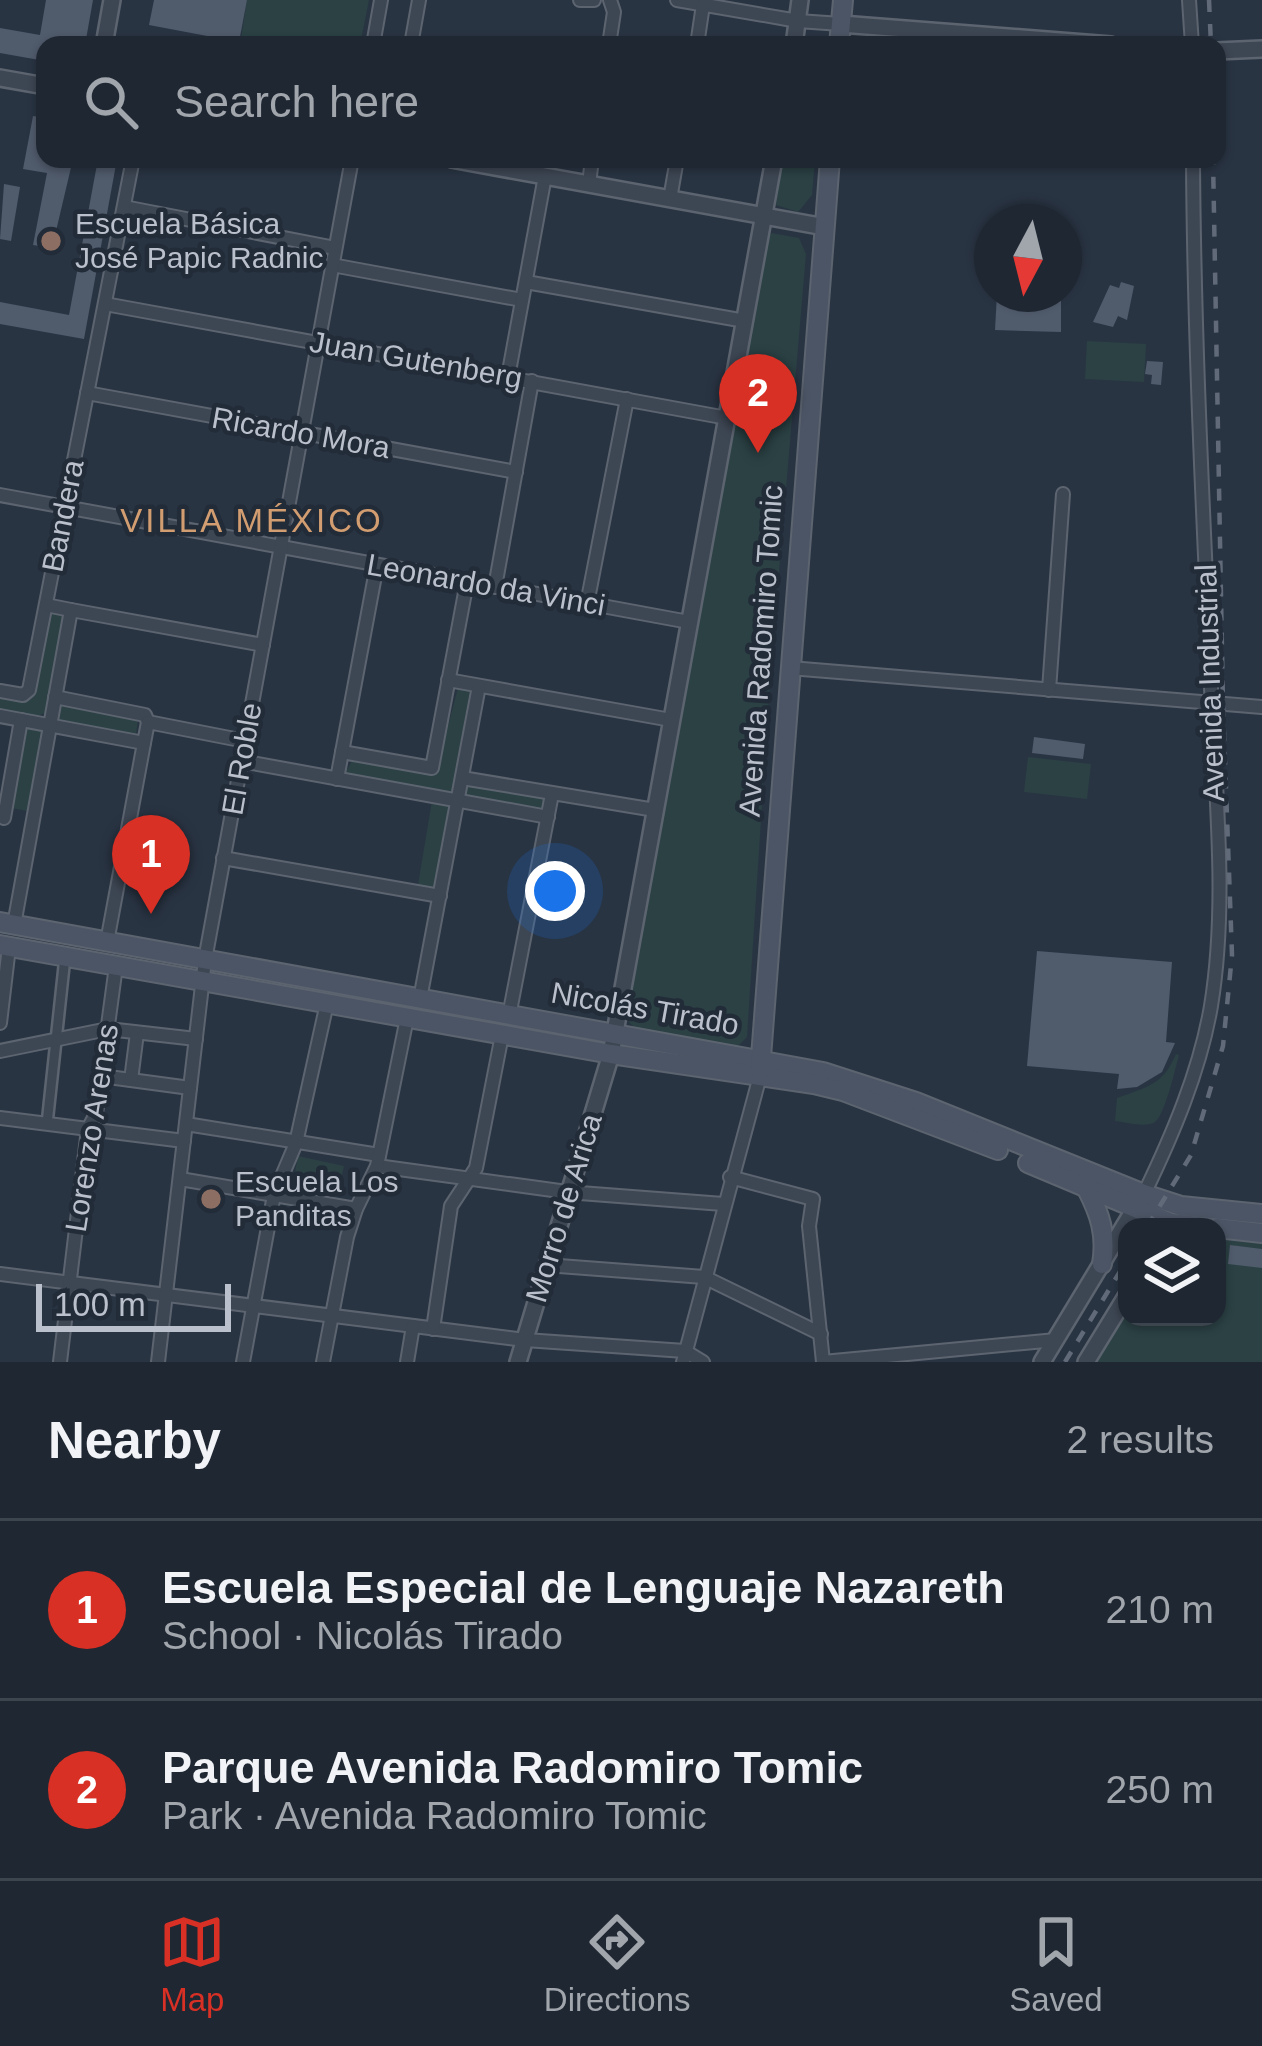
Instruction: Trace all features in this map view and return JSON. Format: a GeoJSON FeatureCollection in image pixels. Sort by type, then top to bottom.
{"type":"FeatureCollection","features":[{"type":"Feature","properties":{"kind":"main road"},"geometry":{"type":"LineString","coordinates":[[840,36],[843,0]]}},
{"type":"Feature","properties":{"kind":"main road","name":"Avenida Radomiro Tomic"},"geometry":{"type":"LineString","coordinates":[[760,1068],[829,168]]}},
{"type":"Feature","properties":{"kind":"main road","name":"Nicolás Tirado"},"geometry":{"type":"LineString","coordinates":[[7,924],[420,1000],[505,1025],[613,1045],[852,1080],[1139,1202],[1161,1218]]}},
{"type":"Feature","properties":{"kind":"main road","name":"Nicolás Tirado"},"geometry":{"type":"LineString","coordinates":[[4,946],[407,1018],[505,1025]]}},
{"type":"Feature","properties":{"kind":"main road","name":"Nicolás Tirado"},"geometry":{"type":"LineString","coordinates":[[760,1068],[843,1091],[1087,1189],[1139,1202],[1262,1214]]}},
{"type":"Feature","properties":{"kind":"main road"},"geometry":{"type":"LineString","coordinates":[[1087,1189],[1103,1224],[1102,1264]]}},
{"type":"Feature","properties":{"kind":"main road"},"geometry":{"type":"LineString","coordinates":[[1226,1229],[1262,1233]]}},
{"type":"Feature","properties":{"kind":"street"},"geometry":{"type":"LineString","coordinates":[[106,36],[112,0]]}},
{"type":"Feature","properties":{"kind":"street"},"geometry":{"type":"LineString","coordinates":[[375,36],[381,0]]}},
{"type":"Feature","properties":{"kind":"street"},"geometry":{"type":"LineString","coordinates":[[412,36],[419,0]]}},
{"type":"Feature","properties":{"kind":"street"},"geometry":{"type":"LineString","coordinates":[[580,0],[594,0]]}},
{"type":"Feature","properties":{"kind":"street"},"geometry":{"type":"LineString","coordinates":[[610,0],[614,12],[610,36]]}},
{"type":"Feature","properties":{"kind":"street"},"geometry":{"type":"LineString","coordinates":[[677,0],[798,21],[995,36]]}},
{"type":"Feature","properties":{"kind":"street"},"geometry":{"type":"LineString","coordinates":[[796,36],[800,0]]}},
{"type":"Feature","properties":{"kind":"street"},"geometry":{"type":"LineString","coordinates":[[1190,0],[1192,36]]}},
{"type":"Feature","properties":{"kind":"street"},"geometry":{"type":"LineString","coordinates":[[699,36],[704,5]]}},
{"type":"Feature","properties":{"kind":"street"},"geometry":{"type":"LineString","coordinates":[[1226,51],[1262,49]]}},
{"type":"Feature","properties":{"kind":"street"},"geometry":{"type":"LineString","coordinates":[[0,78],[36,84]]}},
{"type":"Feature","properties":{"kind":"street","name":"Bandera"},"geometry":{"type":"LineString","coordinates":[[7,924],[33,823],[70,610],[46,604],[131,168]]}},
{"type":"Feature","properties":{"kind":"street","name":"El Roble"},"geometry":{"type":"LineString","coordinates":[[158,1362],[205,960],[350,168]]}},
{"type":"Feature","properties":{"kind":"street"},"geometry":{"type":"LineString","coordinates":[[501,168],[824,226]]}},
{"type":"Feature","properties":{"kind":"street"},"geometry":{"type":"LineString","coordinates":[[589,184],[591,168]]}},
{"type":"Feature","properties":{"kind":"street"},"geometry":{"type":"LineString","coordinates":[[670,200],[675,168]]}},
{"type":"Feature","properties":{"kind":"street","name":"Avenida Radomiro Tomic"},"geometry":{"type":"LineString","coordinates":[[613,1045],[772,168]]}},
{"type":"Feature","properties":{"kind":"street","name":"Avenida Industrial"},"geometry":{"type":"LineString","coordinates":[[1139,1202],[1186,1094],[1215,981],[1219,912],[1193,168]]}},
{"type":"Feature","properties":{"kind":"street"},"geometry":{"type":"LineString","coordinates":[[508,377],[545,176]]}},
{"type":"Feature","properties":{"kind":"street"},"geometry":{"type":"LineString","coordinates":[[124,207],[335,248]]}},
{"type":"Feature","properties":{"kind":"street"},"geometry":{"type":"LineString","coordinates":[[332,265],[522,300]]}},
{"type":"Feature","properties":{"kind":"street"},"geometry":{"type":"LineString","coordinates":[[526,282],[746,321]]}},
{"type":"Feature","properties":{"kind":"street","name":"Juan Gutenberg"},"geometry":{"type":"LineString","coordinates":[[105,304],[727,418]]}},
{"type":"Feature","properties":{"kind":"street"},"geometry":{"type":"LineString","coordinates":[[495,587],[532,381]]}},
{"type":"Feature","properties":{"kind":"street","name":"Ricardo Mora"},"geometry":{"type":"LineString","coordinates":[[87,393],[515,472]]}},
{"type":"Feature","properties":{"kind":"street"},"geometry":{"type":"LineString","coordinates":[[587,604],[627,399]]}},
{"type":"Feature","properties":{"kind":"street"},"geometry":{"type":"LineString","coordinates":[[1049,690],[1063,494]]}},
{"type":"Feature","properties":{"kind":"street","name":"Leonardo da Vinci"},"geometry":{"type":"LineString","coordinates":[[0,495],[689,622]]}},
{"type":"Feature","properties":{"kind":"street"},"geometry":{"type":"LineString","coordinates":[[337,779],[377,565]]}},
{"type":"Feature","properties":{"kind":"street"},"geometry":{"type":"LineString","coordinates":[[342,752],[432,768],[467,582]]}},
{"type":"Feature","properties":{"kind":"street"},"geometry":{"type":"LineString","coordinates":[[0,691],[23,695],[29,690],[46,604]]}},
{"type":"Feature","properties":{"kind":"street"},"geometry":{"type":"LineString","coordinates":[[70,610],[262,645]]}},
{"type":"Feature","properties":{"kind":"street"},"geometry":{"type":"LineString","coordinates":[[790,668],[1262,707]]}},
{"type":"Feature","properties":{"kind":"street"},"geometry":{"type":"LineString","coordinates":[[448,680],[671,720]]}},
{"type":"Feature","properties":{"kind":"street"},"geometry":{"type":"LineString","coordinates":[[420,1000],[479,686]]}},
{"type":"Feature","properties":{"kind":"street"},"geometry":{"type":"LineString","coordinates":[[55,697],[145,716],[148,722],[107,942]]}},
{"type":"Feature","properties":{"kind":"street"},"geometry":{"type":"LineString","coordinates":[[0,716],[144,743]]}},
{"type":"Feature","properties":{"kind":"street"},"geometry":{"type":"LineString","coordinates":[[21,720],[2,817],[33,823]]}},
{"type":"Feature","properties":{"kind":"street"},"geometry":{"type":"LineString","coordinates":[[148,722],[245,741]]}},
{"type":"Feature","properties":{"kind":"street"},"geometry":{"type":"LineString","coordinates":[[241,761],[548,817]]}},
{"type":"Feature","properties":{"kind":"street"},"geometry":{"type":"LineString","coordinates":[[462,778],[655,810]]}},
{"type":"Feature","properties":{"kind":"street"},"geometry":{"type":"LineString","coordinates":[[434,1329],[451,1206],[476,1168],[552,794]]}},
{"type":"Feature","properties":{"kind":"street"},"geometry":{"type":"LineString","coordinates":[[223,859],[440,896]]}},
{"type":"Feature","properties":{"kind":"street"},"geometry":{"type":"LineString","coordinates":[[0,1023],[4,946]]}},
{"type":"Feature","properties":{"kind":"street"},"geometry":{"type":"LineString","coordinates":[[47,1124],[64,957]]}},
{"type":"Feature","properties":{"kind":"street","name":"Lorenzo Arenas"},"geometry":{"type":"LineString","coordinates":[[60,1362],[88,1129],[96,1114],[116,966]]}},
{"type":"Feature","properties":{"kind":"street"},"geometry":{"type":"LineString","coordinates":[[243,1362],[274,1195],[296,1143],[327,1003]]}},
{"type":"Feature","properties":{"kind":"street"},"geometry":{"type":"LineString","coordinates":[[323,1362],[356,1209],[378,1161],[407,1018]]}},
{"type":"Feature","properties":{"kind":"street"},"geometry":{"type":"LineString","coordinates":[[0,1051],[107,1029],[196,1039]]}},
{"type":"Feature","properties":{"kind":"street"},"geometry":{"type":"LineString","coordinates":[[131,1080],[136,1033]]}},
{"type":"Feature","properties":{"kind":"street","name":"Morro de Arica"},"geometry":{"type":"LineString","coordinates":[[518,1362],[613,1045]]}},
{"type":"Feature","properties":{"kind":"street"},"geometry":{"type":"LineString","coordinates":[[684,1356],[760,1068]]}},
{"type":"Feature","properties":{"kind":"street"},"geometry":{"type":"LineString","coordinates":[[101,1076],[190,1088]]}},
{"type":"Feature","properties":{"kind":"street"},"geometry":{"type":"LineString","coordinates":[[0,1118],[184,1141]]}},
{"type":"Feature","properties":{"kind":"street"},"geometry":{"type":"LineString","coordinates":[[185,1124],[470,1180],[723,1204]]}},
{"type":"Feature","properties":{"kind":"street"},"geometry":{"type":"LineString","coordinates":[[730,1178],[813,1199],[809,1226],[823,1362],[905,1358],[1056,1340]]}},
{"type":"Feature","properties":{"kind":"street"},"geometry":{"type":"LineString","coordinates":[[180,1179],[356,1209]]}},
{"type":"Feature","properties":{"kind":"street"},"geometry":{"type":"LineString","coordinates":[[1042,1362],[1139,1202]]}},
{"type":"Feature","properties":{"kind":"street"},"geometry":{"type":"LineString","coordinates":[[546,1265],[704,1277],[821,1334]]}},
{"type":"Feature","properties":{"kind":"street"},"geometry":{"type":"LineString","coordinates":[[0,1274],[703,1362]]}},
{"type":"Feature","properties":{"kind":"street"},"geometry":{"type":"LineString","coordinates":[[1086,1362],[1118,1310]]}},
{"type":"Feature","properties":{"kind":"street"},"geometry":{"type":"LineString","coordinates":[[407,1362],[413,1326]]}},
{"type":"Feature","properties":{"kind":"green space"},"geometry":{"type":"Polygon","coordinates":[[[247,0],[369,0],[362,36],[241,36],[247,0]]]}},
{"type":"Feature","properties":{"kind":"green space"},"geometry":{"type":"Polygon","coordinates":[[[780,168],[814,168],[812,195],[798,212],[776,205],[780,168]]]}},
{"type":"Feature","properties":{"kind":"green space"},"geometry":{"type":"Polygon","coordinates":[[[771,233],[799,238],[806,254],[771,665],[747,1037],[738,1046],[636,1029],[625,1018],[764,244],[771,233]]]}},
{"type":"Feature","properties":{"kind":"green space"},"geometry":{"type":"Polygon","coordinates":[[[1087,341],[1146,344],[1144,382],[1085,379],[1087,341]]]}},
{"type":"Feature","properties":{"kind":"green space"},"geometry":{"type":"Polygon","coordinates":[[[51,611],[63,613],[45,713],[38,716],[0,709],[0,692],[28,697],[51,611]]]}},
{"type":"Feature","properties":{"kind":"green space"},"geometry":{"type":"Polygon","coordinates":[[[458,688],[470,690],[453,790],[445,793],[346,772],[353,759],[435,775],[458,688]]]}},
{"type":"Feature","properties":{"kind":"green space"},"geometry":{"type":"Polygon","coordinates":[[[61,706],[138,720],[136,734],[59,720],[61,706]]]}},
{"type":"Feature","properties":{"kind":"green space"},"geometry":{"type":"Polygon","coordinates":[[[25,724],[43,727],[28,811],[11,808],[25,724]]]}},
{"type":"Feature","properties":{"kind":"green space"},"geometry":{"type":"Polygon","coordinates":[[[1028,757],[1091,764],[1087,799],[1024,792],[1028,757]]]}},
{"type":"Feature","properties":{"kind":"green space"},"geometry":{"type":"Polygon","coordinates":[[[468,783],[546,797],[543,812],[466,797],[468,783]]]}},
{"type":"Feature","properties":{"kind":"green space"},"geometry":{"type":"Polygon","coordinates":[[[432,801],[450,804],[435,888],[418,885],[432,801]]]}},
{"type":"Feature","properties":{"kind":"green space"},"geometry":{"type":"Polygon","coordinates":[[[1176,1054],[1169,1091],[1155,1122],[1115,1121],[1117,1098],[1160,1079],[1176,1054]]]}},
{"type":"Feature","properties":{"kind":"green space"},"geometry":{"type":"Polygon","coordinates":[[[298,1156],[344,1166],[339,1187],[294,1177],[298,1156]]]}},
{"type":"Feature","properties":{"kind":"green space"},"geometry":{"type":"Polygon","coordinates":[[[1226,1240],[1262,1244],[1262,1362],[1096,1362],[1118,1326],[1226,1326],[1226,1240]]]}},
{"type":"Feature","properties":{"kind":"building"},"geometry":{"type":"Polygon","coordinates":[[[46,0],[93,0],[87,36],[36,36],[36,59],[0,53],[0,28],[40,35],[46,0]]]}},
{"type":"Feature","properties":{"kind":"building"},"geometry":{"type":"Polygon","coordinates":[[[154,0],[247,0],[240,36],[207,36],[149,25],[154,0]]]}},
{"type":"Feature","properties":{"kind":"building"},"geometry":{"type":"Polygon","coordinates":[[[36,116],[36,168],[71,168],[52,248],[33,245],[47,173],[23,169],[36,116]]]}},
{"type":"Feature","properties":{"kind":"building"},"geometry":{"type":"Polygon","coordinates":[[[96,168],[115,168],[84,339],[0,324],[0,302],[69,315],[96,168]]]}},
{"type":"Feature","properties":{"kind":"building"},"geometry":{"type":"Polygon","coordinates":[[[4,184],[20,187],[11,241],[0,239],[4,184]]]}},
{"type":"Feature","properties":{"kind":"building"},"geometry":{"type":"Polygon","coordinates":[[[1121,282],[1134,286],[1127,320],[1118,316],[1113,327],[1093,322],[1110,285],[1119,288],[1121,282]]]}},
{"type":"Feature","properties":{"kind":"building"},"geometry":{"type":"Polygon","coordinates":[[[996,312],[1061,312],[1061,332],[995,330],[996,312]]]}},
{"type":"Feature","properties":{"kind":"building"},"geometry":{"type":"Polygon","coordinates":[[[1147,361],[1163,362],[1161,385],[1151,384],[1152,375],[1145,374],[1147,361]]]}},
{"type":"Feature","properties":{"kind":"building"},"geometry":{"type":"Polygon","coordinates":[[[1034,737],[1085,744],[1083,759],[1032,753],[1034,737]]]}},
{"type":"Feature","properties":{"kind":"building"},"geometry":{"type":"Polygon","coordinates":[[[1037,951],[1172,962],[1166,1042],[1175,1043],[1162,1072],[1137,1087],[1117,1089],[1119,1074],[1027,1066],[1037,951]]]}},
{"type":"Feature","properties":{"kind":"building"},"geometry":{"type":"Polygon","coordinates":[[[1230,1245],[1262,1249],[1262,1268],[1228,1264],[1230,1245]]]}},
{"type":"Feature","properties":{"kind":"railway"},"geometry":{"type":"LineString","coordinates":[[1209,0],[1211,36]]}},
{"type":"Feature","properties":{"kind":"railway"},"geometry":{"type":"LineString","coordinates":[[1152,1218],[1191,1155],[1223,1046],[1232,955],[1213,168]]}},
{"type":"Feature","properties":{"kind":"railway"},"geometry":{"type":"LineString","coordinates":[[1065,1362],[1118,1275]]}},
{"type":"Feature","properties":{"kind":"place","name":"Escuela Básica José Papic Radnic"},"geometry":{"type":"Point","coordinates":[51,241]}},
{"type":"Feature","properties":{"kind":"place","name":"Parque Avenida Radomiro Tomic"},"geometry":{"type":"Point","coordinates":[758,453]}},
{"type":"Feature","properties":{"kind":"place","name":"Escuela Especial de Lenguaje Nazareth"},"geometry":{"type":"Point","coordinates":[151,914]}},
{"type":"Feature","properties":{"kind":"place","name":"Escuela Los Panditas"},"geometry":{"type":"Point","coordinates":[211,1199]}},
{"type":"Feature","properties":{"kind":"district","name":"VILLA MÉXICO"},"geometry":{"type":"Point","coordinates":[252,520]}}]}
